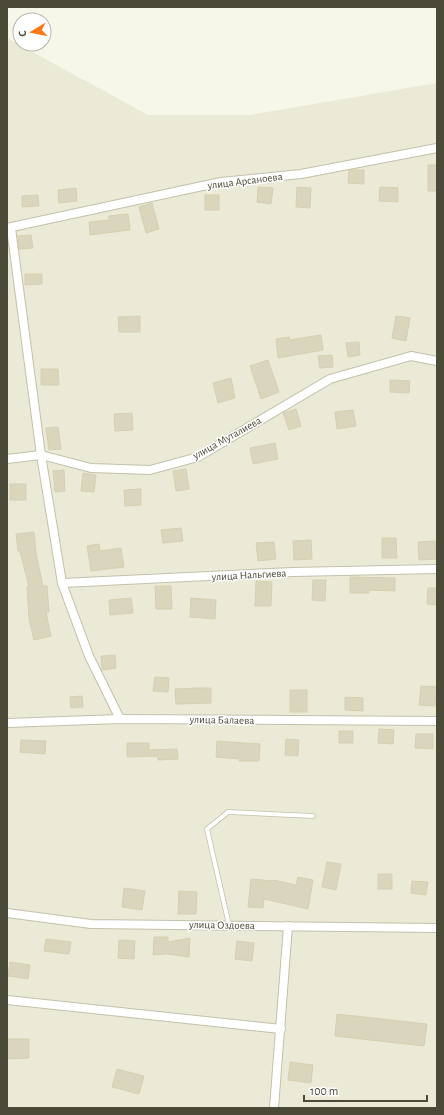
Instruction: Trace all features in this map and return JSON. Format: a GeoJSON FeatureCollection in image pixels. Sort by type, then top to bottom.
{"type":"FeatureCollection","features":[{"type":"Feature","properties":{"kind":"street","name":"улица Арсаноева"},"geometry":{"type":"LineString","coordinates":[[9,228],[221,182],[301,174],[437,148]]}},
{"type":"Feature","properties":{"kind":"street"},"geometry":{"type":"LineString","coordinates":[[9,228],[41,455],[62,583],[89,656],[120,719]]}},
{"type":"Feature","properties":{"kind":"street","name":"улица Муталиева"},"geometry":{"type":"LineString","coordinates":[[7,459],[41,455],[91,468],[150,470],[198,457],[330,379],[411,356],[437,361]]}},
{"type":"Feature","properties":{"kind":"street","name":"улица Нальгиева"},"geometry":{"type":"LineString","coordinates":[[62,583],[293,572],[437,568]]}},
{"type":"Feature","properties":{"kind":"street","name":"улица Балаева"},"geometry":{"type":"LineString","coordinates":[[7,723],[120,719],[437,721]]}},
{"type":"Feature","properties":{"kind":"street","name":"улица Оздоева"},"geometry":{"type":"LineString","coordinates":[[7,913],[91,924],[437,928]]}},
{"type":"Feature","properties":{"kind":"street"},"geometry":{"type":"LineString","coordinates":[[274,1108],[288,926]]}},
{"type":"Feature","properties":{"kind":"street"},"geometry":{"type":"LineString","coordinates":[[7,1000],[281,1029]]}},
{"type":"Feature","properties":{"kind":"lane"},"geometry":{"type":"LineString","coordinates":[[229,926],[207,829],[228,812],[313,816]]}},
{"type":"Feature","properties":{"kind":"shaded area"},"geometry":{"type":"Polygon","coordinates":[[[7,38],[12,41],[12,52],[33,52],[148,115],[250,115],[437,83],[437,1108],[7,1108],[7,38]]]}},
{"type":"Feature","properties":{"kind":"building"},"geometry":{"type":"Polygon","coordinates":[[[428,165],[437,165],[437,191],[428,191],[428,165]]]}},
{"type":"Feature","properties":{"kind":"building"},"geometry":{"type":"Polygon","coordinates":[[[349,170],[364,170],[364,184],[348,183],[349,170]]]}},
{"type":"Feature","properties":{"kind":"building"},"geometry":{"type":"Polygon","coordinates":[[[258,187],[273,188],[271,204],[257,202],[258,187]]]}},
{"type":"Feature","properties":{"kind":"building"},"geometry":{"type":"Polygon","coordinates":[[[297,187],[311,188],[310,208],[296,207],[297,187]]]}},
{"type":"Feature","properties":{"kind":"building"},"geometry":{"type":"Polygon","coordinates":[[[380,187],[398,188],[398,202],[379,201],[380,187]]]}},
{"type":"Feature","properties":{"kind":"building"},"geometry":{"type":"Polygon","coordinates":[[[76,188],[77,201],[59,203],[58,190],[76,188]]]}},
{"type":"Feature","properties":{"kind":"building"},"geometry":{"type":"Polygon","coordinates":[[[38,195],[39,206],[22,207],[22,196],[38,195]]]}},
{"type":"Feature","properties":{"kind":"building"},"geometry":{"type":"Polygon","coordinates":[[[205,195],[219,195],[219,210],[205,210],[205,195]]]}},
{"type":"Feature","properties":{"kind":"building"},"geometry":{"type":"Polygon","coordinates":[[[152,203],[159,229],[146,233],[139,207],[152,203]]]}},
{"type":"Feature","properties":{"kind":"building"},"geometry":{"type":"Polygon","coordinates":[[[128,214],[130,230],[90,235],[89,222],[109,220],[109,216],[128,214]]]}},
{"type":"Feature","properties":{"kind":"building"},"geometry":{"type":"Polygon","coordinates":[[[31,235],[33,248],[19,249],[18,236],[31,235]]]}},
{"type":"Feature","properties":{"kind":"building"},"geometry":{"type":"Polygon","coordinates":[[[25,274],[42,274],[42,284],[25,285],[25,274]]]}},
{"type":"Feature","properties":{"kind":"building"},"geometry":{"type":"Polygon","coordinates":[[[140,316],[140,332],[119,332],[118,317],[140,316]]]}},
{"type":"Feature","properties":{"kind":"building"},"geometry":{"type":"Polygon","coordinates":[[[396,316],[410,318],[406,341],[392,338],[396,316]]]}},
{"type":"Feature","properties":{"kind":"building"},"geometry":{"type":"Polygon","coordinates":[[[321,335],[323,350],[278,358],[276,339],[289,337],[290,340],[321,335]]]}},
{"type":"Feature","properties":{"kind":"building"},"geometry":{"type":"Polygon","coordinates":[[[359,342],[360,355],[348,357],[346,343],[359,342]]]}},
{"type":"Feature","properties":{"kind":"building"},"geometry":{"type":"Polygon","coordinates":[[[332,355],[333,367],[320,368],[318,356],[332,355]]]}},
{"type":"Feature","properties":{"kind":"building"},"geometry":{"type":"Polygon","coordinates":[[[268,360],[279,392],[261,399],[250,366],[268,360]]]}},
{"type":"Feature","properties":{"kind":"building"},"geometry":{"type":"Polygon","coordinates":[[[41,369],[58,369],[59,385],[41,385],[41,369]]]}},
{"type":"Feature","properties":{"kind":"building"},"geometry":{"type":"Polygon","coordinates":[[[231,378],[235,398],[218,403],[213,383],[231,378]]]}},
{"type":"Feature","properties":{"kind":"building"},"geometry":{"type":"Polygon","coordinates":[[[390,380],[410,381],[409,393],[390,392],[390,380]]]}},
{"type":"Feature","properties":{"kind":"building"},"geometry":{"type":"Polygon","coordinates":[[[296,409],[301,426],[289,430],[283,413],[296,409]]]}},
{"type":"Feature","properties":{"kind":"building"},"geometry":{"type":"Polygon","coordinates":[[[353,410],[356,426],[337,429],[335,412],[353,410]]]}},
{"type":"Feature","properties":{"kind":"building"},"geometry":{"type":"Polygon","coordinates":[[[132,413],[133,430],[115,431],[114,414],[132,413]]]}},
{"type":"Feature","properties":{"kind":"building"},"geometry":{"type":"Polygon","coordinates":[[[58,427],[61,449],[49,450],[46,428],[58,427]]]}},
{"type":"Feature","properties":{"kind":"building"},"geometry":{"type":"Polygon","coordinates":[[[275,443],[278,459],[253,464],[250,448],[275,443]]]}},
{"type":"Feature","properties":{"kind":"building"},"geometry":{"type":"Polygon","coordinates":[[[186,469],[189,489],[176,491],[173,471],[186,469]]]}},
{"type":"Feature","properties":{"kind":"building"},"geometry":{"type":"Polygon","coordinates":[[[64,470],[65,491],[55,492],[53,471],[64,470]]]}},
{"type":"Feature","properties":{"kind":"building"},"geometry":{"type":"Polygon","coordinates":[[[83,473],[96,475],[94,492],[81,491],[83,473]]]}},
{"type":"Feature","properties":{"kind":"building"},"geometry":{"type":"Polygon","coordinates":[[[10,484],[26,484],[26,500],[10,500],[10,484]]]}},
{"type":"Feature","properties":{"kind":"building"},"geometry":{"type":"Polygon","coordinates":[[[141,489],[141,505],[125,506],[124,490],[141,489]]]}},
{"type":"Feature","properties":{"kind":"building"},"geometry":{"type":"Polygon","coordinates":[[[181,528],[183,541],[163,543],[161,530],[181,528]]]}},
{"type":"Feature","properties":{"kind":"building"},"geometry":{"type":"Polygon","coordinates":[[[34,532],[36,553],[43,586],[47,586],[49,612],[46,612],[51,636],[34,640],[29,619],[27,587],[29,587],[20,551],[18,551],[16,534],[34,532]]]}},
{"type":"Feature","properties":{"kind":"building"},"geometry":{"type":"Polygon","coordinates":[[[382,538],[396,538],[397,558],[382,558],[382,538]]]}},
{"type":"Feature","properties":{"kind":"building"},"geometry":{"type":"Polygon","coordinates":[[[311,540],[312,559],[294,560],[293,541],[311,540]]]}},
{"type":"Feature","properties":{"kind":"building"},"geometry":{"type":"Polygon","coordinates":[[[435,541],[436,559],[419,560],[418,542],[435,541]]]}},
{"type":"Feature","properties":{"kind":"building"},"geometry":{"type":"Polygon","coordinates":[[[274,542],[276,559],[258,561],[256,543],[274,542]]]}},
{"type":"Feature","properties":{"kind":"building"},"geometry":{"type":"Polygon","coordinates":[[[99,544],[100,551],[121,548],[124,567],[91,571],[87,546],[99,544]]]}},
{"type":"Feature","properties":{"kind":"building"},"geometry":{"type":"Polygon","coordinates":[[[350,577],[395,578],[395,591],[369,590],[369,593],[350,593],[350,577]]]}},
{"type":"Feature","properties":{"kind":"building"},"geometry":{"type":"Polygon","coordinates":[[[313,580],[326,580],[325,601],[312,600],[313,580]]]}},
{"type":"Feature","properties":{"kind":"building"},"geometry":{"type":"Polygon","coordinates":[[[256,581],[272,582],[271,606],[255,606],[256,581]]]}},
{"type":"Feature","properties":{"kind":"building"},"geometry":{"type":"Polygon","coordinates":[[[155,586],[171,586],[172,609],[156,609],[155,586]]]}},
{"type":"Feature","properties":{"kind":"building"},"geometry":{"type":"Polygon","coordinates":[[[428,588],[437,588],[437,605],[427,604],[428,588]]]}},
{"type":"Feature","properties":{"kind":"building"},"geometry":{"type":"Polygon","coordinates":[[[131,598],[133,613],[110,615],[109,600],[131,598]]]}},
{"type":"Feature","properties":{"kind":"building"},"geometry":{"type":"Polygon","coordinates":[[[191,598],[216,600],[215,619],[190,617],[191,598]]]}},
{"type":"Feature","properties":{"kind":"building"},"geometry":{"type":"Polygon","coordinates":[[[115,655],[116,668],[102,670],[101,656],[115,655]]]}},
{"type":"Feature","properties":{"kind":"building"},"geometry":{"type":"Polygon","coordinates":[[[155,677],[169,678],[168,692],[153,691],[155,677]]]}},
{"type":"Feature","properties":{"kind":"building"},"geometry":{"type":"Polygon","coordinates":[[[421,686],[437,687],[435,706],[419,705],[421,686]]]}},
{"type":"Feature","properties":{"kind":"building"},"geometry":{"type":"Polygon","coordinates":[[[211,688],[211,703],[176,704],[175,689],[211,688]]]}},
{"type":"Feature","properties":{"kind":"building"},"geometry":{"type":"Polygon","coordinates":[[[290,690],[307,690],[307,712],[290,712],[290,690]]]}},
{"type":"Feature","properties":{"kind":"building"},"geometry":{"type":"Polygon","coordinates":[[[82,696],[83,707],[71,708],[70,697],[82,696]]]}},
{"type":"Feature","properties":{"kind":"building"},"geometry":{"type":"Polygon","coordinates":[[[345,697],[363,698],[363,711],[345,710],[345,697]]]}},
{"type":"Feature","properties":{"kind":"building"},"geometry":{"type":"Polygon","coordinates":[[[379,729],[394,730],[393,744],[378,743],[379,729]]]}},
{"type":"Feature","properties":{"kind":"building"},"geometry":{"type":"Polygon","coordinates":[[[339,731],[353,731],[353,743],[339,743],[339,731]]]}},
{"type":"Feature","properties":{"kind":"building"},"geometry":{"type":"Polygon","coordinates":[[[416,734],[433,734],[433,749],[415,748],[416,734]]]}},
{"type":"Feature","properties":{"kind":"building"},"geometry":{"type":"Polygon","coordinates":[[[286,739],[299,740],[298,756],[285,755],[286,739]]]}},
{"type":"Feature","properties":{"kind":"building"},"geometry":{"type":"Polygon","coordinates":[[[21,740],[46,741],[45,754],[20,752],[21,740]]]}},
{"type":"Feature","properties":{"kind":"building"},"geometry":{"type":"Polygon","coordinates":[[[217,741],[260,744],[259,761],[239,761],[239,759],[216,757],[217,741]]]}},
{"type":"Feature","properties":{"kind":"building"},"geometry":{"type":"Polygon","coordinates":[[[127,743],[149,743],[149,750],[177,749],[178,759],[158,760],[158,756],[127,757],[127,743]]]}},
{"type":"Feature","properties":{"kind":"building"},"geometry":{"type":"Polygon","coordinates":[[[327,862],[341,864],[336,890],[322,887],[327,862]]]}},
{"type":"Feature","properties":{"kind":"building"},"geometry":{"type":"Polygon","coordinates":[[[378,874],[392,874],[392,889],[378,889],[378,874]]]}},
{"type":"Feature","properties":{"kind":"building"},"geometry":{"type":"Polygon","coordinates":[[[298,877],[313,880],[308,909],[264,899],[263,908],[248,907],[251,879],[273,880],[296,885],[298,877]]]}},
{"type":"Feature","properties":{"kind":"building"},"geometry":{"type":"Polygon","coordinates":[[[412,881],[428,882],[426,895],[411,893],[412,881]]]}},
{"type":"Feature","properties":{"kind":"building"},"geometry":{"type":"Polygon","coordinates":[[[124,888],[145,891],[142,910],[122,907],[124,888]]]}},
{"type":"Feature","properties":{"kind":"building"},"geometry":{"type":"Polygon","coordinates":[[[179,891],[197,892],[196,914],[178,914],[179,891]]]}},
{"type":"Feature","properties":{"kind":"building"},"geometry":{"type":"Polygon","coordinates":[[[154,937],[168,937],[168,942],[190,938],[189,957],[167,954],[153,955],[154,937]]]}},
{"type":"Feature","properties":{"kind":"building"},"geometry":{"type":"Polygon","coordinates":[[[46,939],[71,942],[69,954],[44,951],[46,939]]]}},
{"type":"Feature","properties":{"kind":"building"},"geometry":{"type":"Polygon","coordinates":[[[119,940],[135,941],[134,959],[118,958],[119,940]]]}},
{"type":"Feature","properties":{"kind":"building"},"geometry":{"type":"Polygon","coordinates":[[[237,941],[254,943],[252,961],[235,959],[237,941]]]}},
{"type":"Feature","properties":{"kind":"building"},"geometry":{"type":"Polygon","coordinates":[[[10,962],[30,965],[28,979],[8,976],[10,962]]]}},
{"type":"Feature","properties":{"kind":"building"},"geometry":{"type":"Polygon","coordinates":[[[337,1014],[427,1024],[424,1046],[335,1036],[337,1014]]]}},
{"type":"Feature","properties":{"kind":"building"},"geometry":{"type":"Polygon","coordinates":[[[7,1039],[29,1039],[29,1058],[7,1059],[7,1039]]]}},
{"type":"Feature","properties":{"kind":"building"},"geometry":{"type":"Polygon","coordinates":[[[290,1062],[313,1065],[311,1083],[288,1080],[290,1062]]]}},
{"type":"Feature","properties":{"kind":"building"},"geometry":{"type":"Polygon","coordinates":[[[117,1069],[144,1076],[139,1094],[112,1087],[117,1069]]]}}]}
